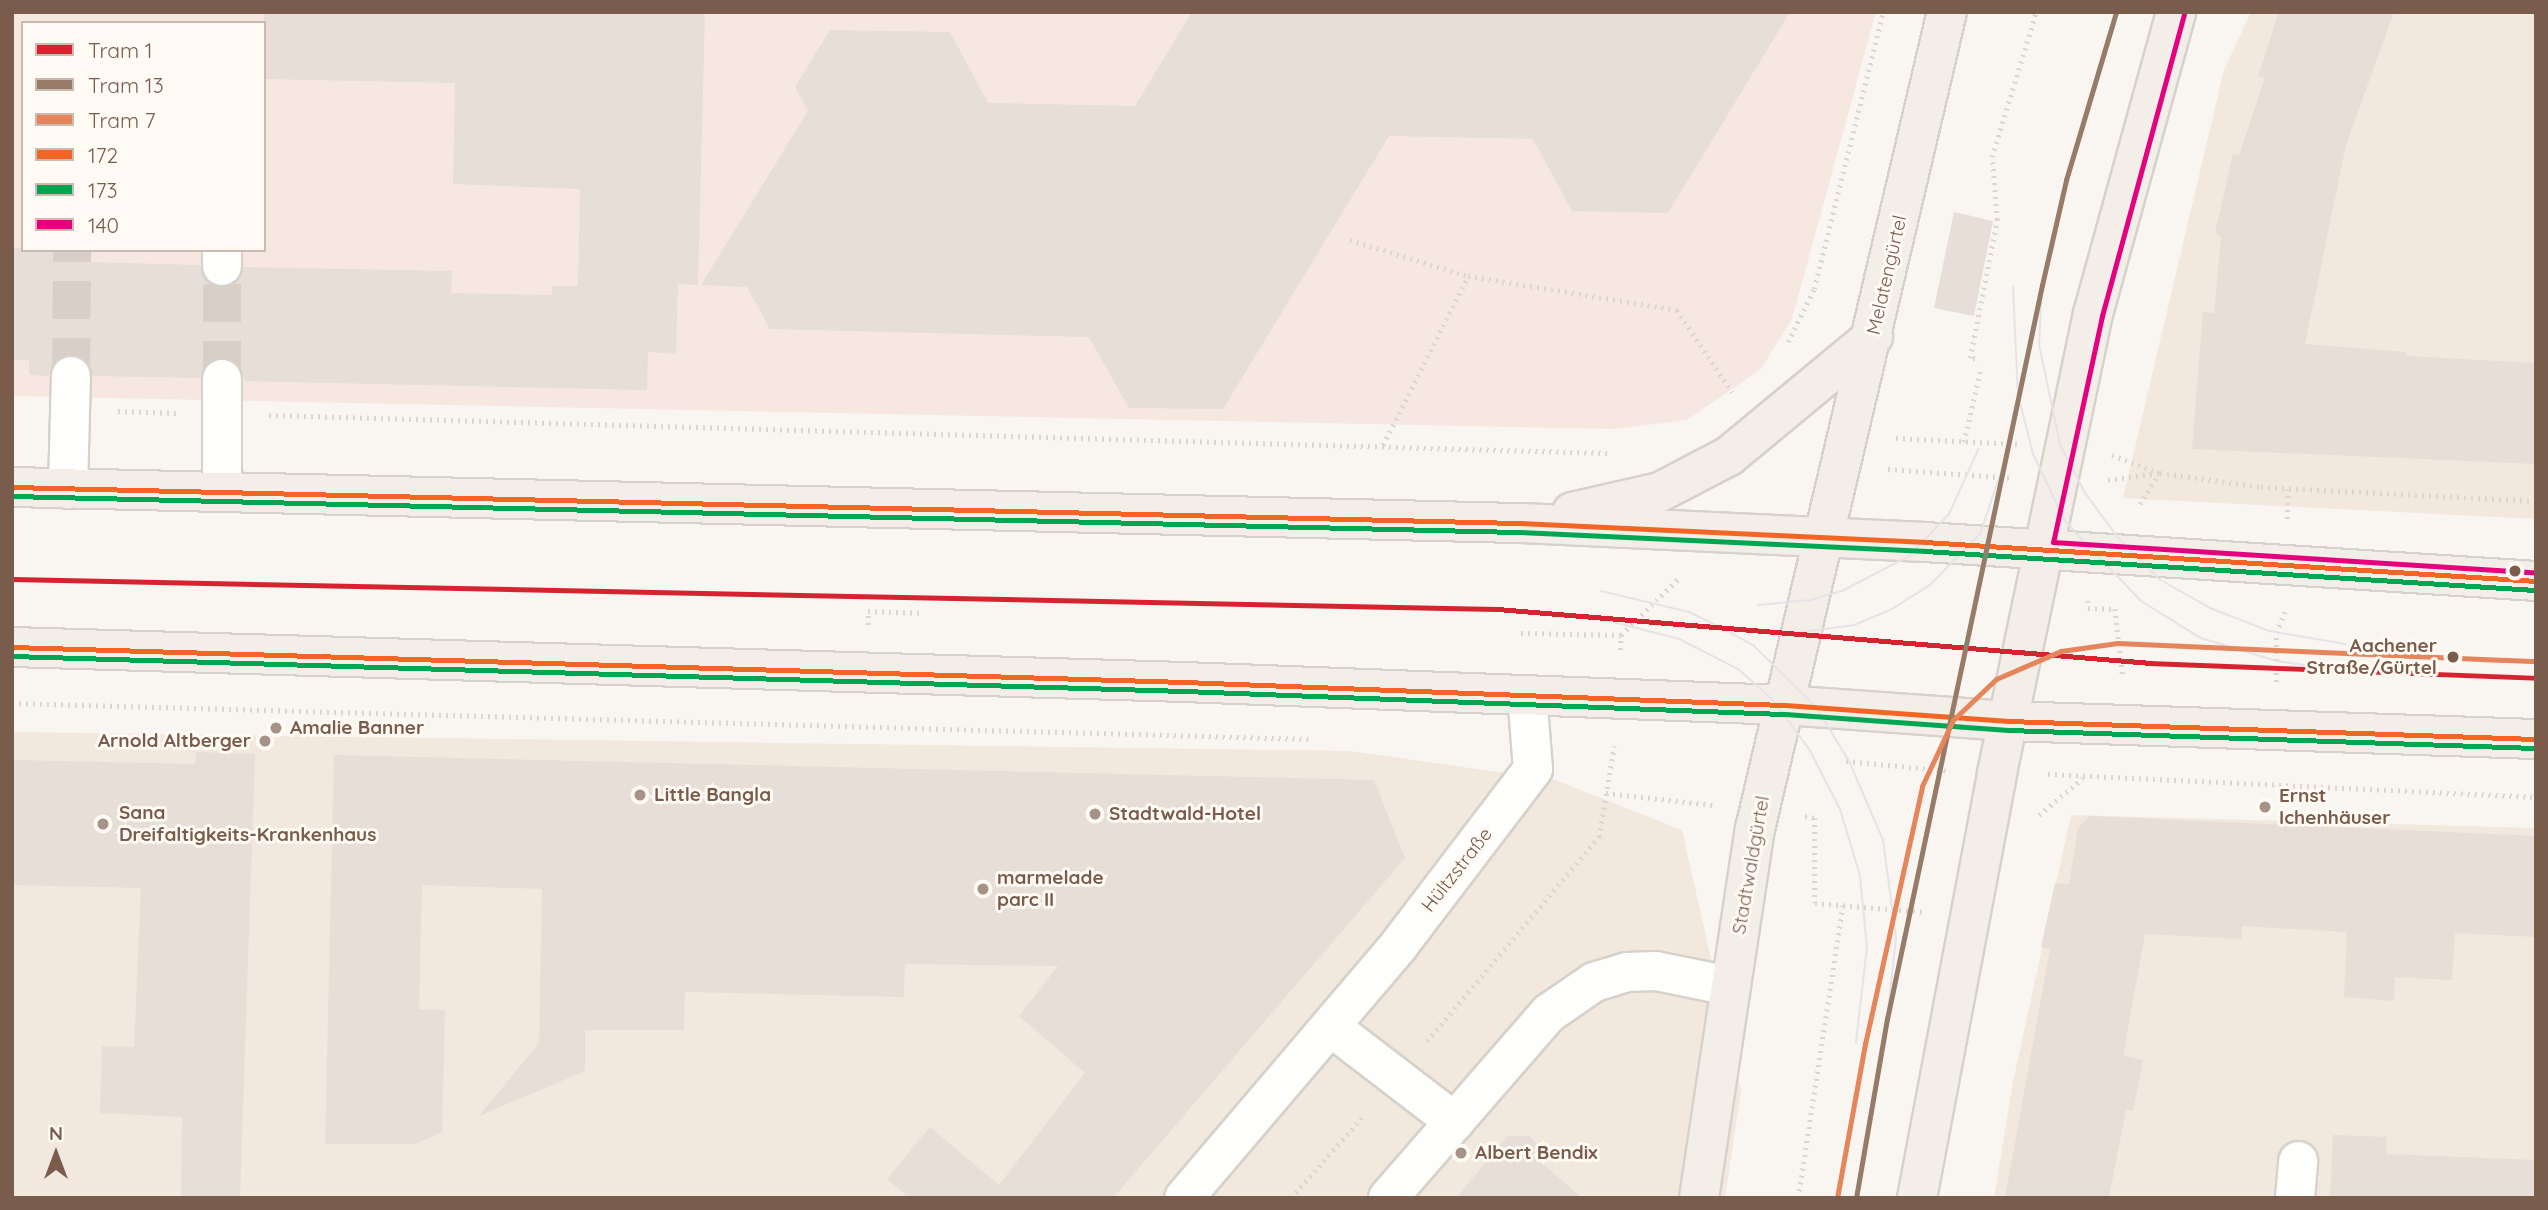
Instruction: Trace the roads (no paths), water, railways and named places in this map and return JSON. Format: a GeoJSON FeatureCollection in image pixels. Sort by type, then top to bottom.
{"type":"FeatureCollection","features":[{"type":"Feature","properties":{"kind":"main road","name":"Melatengürtel"},"geometry":{"type":"LineString","coordinates":[[1826,537],[1947,12]]}},
{"type":"Feature","properties":{"kind":"main road"},"geometry":{"type":"LineString","coordinates":[[1917,1198],[2042,550],[2130,165],[2176,12]]}},
{"type":"Feature","properties":{"kind":"main road"},"geometry":{"type":"LineString","coordinates":[[1522,523],[1660,492],[1729,456],[1873,337]]}},
{"type":"Feature","properties":{"kind":"main road"},"geometry":{"type":"LineString","coordinates":[[12,487],[1522,523],[1826,537],[2536,580]]}},
{"type":"Feature","properties":{"kind":"main road","name":"Stadtwaldgürtel"},"geometry":{"type":"LineString","coordinates":[[1699,1198],[1730,986],[1761,806],[1826,537]]}},
{"type":"Feature","properties":{"kind":"main road"},"geometry":{"type":"LineString","coordinates":[[12,647],[1618,698],[1784,705],[2009,721],[2536,739]]}},
{"type":"Feature","properties":{"kind":"street"},"geometry":{"type":"LineString","coordinates":[[68,489],[70,393]]}},
{"type":"Feature","properties":{"kind":"street"},"geometry":{"type":"LineString","coordinates":[[222,396],[222,492]]}},
{"type":"Feature","properties":{"kind":"street","name":"Hültzstraße"},"geometry":{"type":"LineString","coordinates":[[1184,1198],[1331,1027],[1533,769],[1527,695]]}},
{"type":"Feature","properties":{"kind":"street"},"geometry":{"type":"LineString","coordinates":[[1388,1198],[1549,1013],[1594,982],[1627,972],[1656,971],[1730,986]]}},
{"type":"Feature","properties":{"kind":"street"},"geometry":{"type":"LineString","coordinates":[[1331,1027],[1454,1122]]}},
{"type":"Feature","properties":{"kind":"tunnel"},"geometry":{"type":"LineString","coordinates":[[71,376],[72,252]]}},
{"type":"Feature","properties":{"kind":"tunnel"},"geometry":{"type":"LineString","coordinates":[[222,266],[222,379]]}},
{"type":"Feature","properties":{"kind":"tram line","name":"13"},"geometry":{"type":"LineString","coordinates":[[1856,1198],[1887,1019],[2042,285],[2066,180],[2116,12]]}},
{"type":"Feature","properties":{"kind":"tram line"},"geometry":{"type":"LineString","coordinates":[[2042,285],[2039,345],[2060,444],[2085,493],[2119,539],[2159,579],[2210,608],[2269,631],[2345,644]]}},
{"type":"Feature","properties":{"kind":"tram line"},"geometry":{"type":"LineString","coordinates":[[2013,286],[2018,395],[2033,454],[2064,519],[2141,601],[2201,638],[2276,661],[2339,670]]}},
{"type":"Feature","properties":{"kind":"tram line"},"geometry":{"type":"LineString","coordinates":[[1758,605],[1810,600],[1842,591],[1909,556],[1949,514],[1979,448]]}},
{"type":"Feature","properties":{"kind":"tram line"},"geometry":{"type":"LineString","coordinates":[[1787,634],[1854,625],[1892,609],[1930,585],[1980,534],[2004,463]]}},
{"type":"Feature","properties":{"kind":"tram line","name":"1"},"geometry":{"type":"LineString","coordinates":[[12,579],[1497,609],[2151,663],[2536,678]]}},
{"type":"Feature","properties":{"kind":"tram line"},"geometry":{"type":"LineString","coordinates":[[1601,591],[1689,612],[1722,628],[1754,646],[1816,707],[1849,761],[1883,840],[1896,938],[1887,1019]]}},
{"type":"Feature","properties":{"kind":"tram line"},"geometry":{"type":"LineString","coordinates":[[1594,617],[1679,639],[1738,669],[1771,698],[1809,749],[1840,809],[1860,876],[1867,947],[1856,1042]]}},
{"type":"Feature","properties":{"kind":"tram line","name":"7"},"geometry":{"type":"LineString","coordinates":[[1837,1198],[1865,1044],[1922,786],[1953,720],[1996,679],[2061,651],[2117,643],[2536,661]]}},
{"type":"Feature","properties":{"kind":"place","name":"Aachener Straße/Gürtel"},"geometry":{"type":"Point","coordinates":[2453,657]}},
{"type":"Feature","properties":{"kind":"place","name":"Amalie Banner"},"geometry":{"type":"Point","coordinates":[276,728]}},
{"type":"Feature","properties":{"kind":"place","name":"Arnold Altberger"},"geometry":{"type":"Point","coordinates":[265,741]}},
{"type":"Feature","properties":{"kind":"place","name":"Little Bangla"},"geometry":{"type":"Point","coordinates":[640,795]}},
{"type":"Feature","properties":{"kind":"place","name":"Ernst Ichenhäuser"},"geometry":{"type":"Point","coordinates":[2265,807]}},
{"type":"Feature","properties":{"kind":"place","name":"Stadtwald-Hotel"},"geometry":{"type":"Point","coordinates":[1095,814]}},
{"type":"Feature","properties":{"kind":"place","name":"Sana Dreifaltigkeits-Krankenhaus"},"geometry":{"type":"Point","coordinates":[103,824]}},
{"type":"Feature","properties":{"kind":"place","name":"marmelade parc II"},"geometry":{"type":"Point","coordinates":[983,889]}},
{"type":"Feature","properties":{"kind":"place","name":"Albert Bendix"},"geometry":{"type":"Point","coordinates":[1461,1153]}}]}
